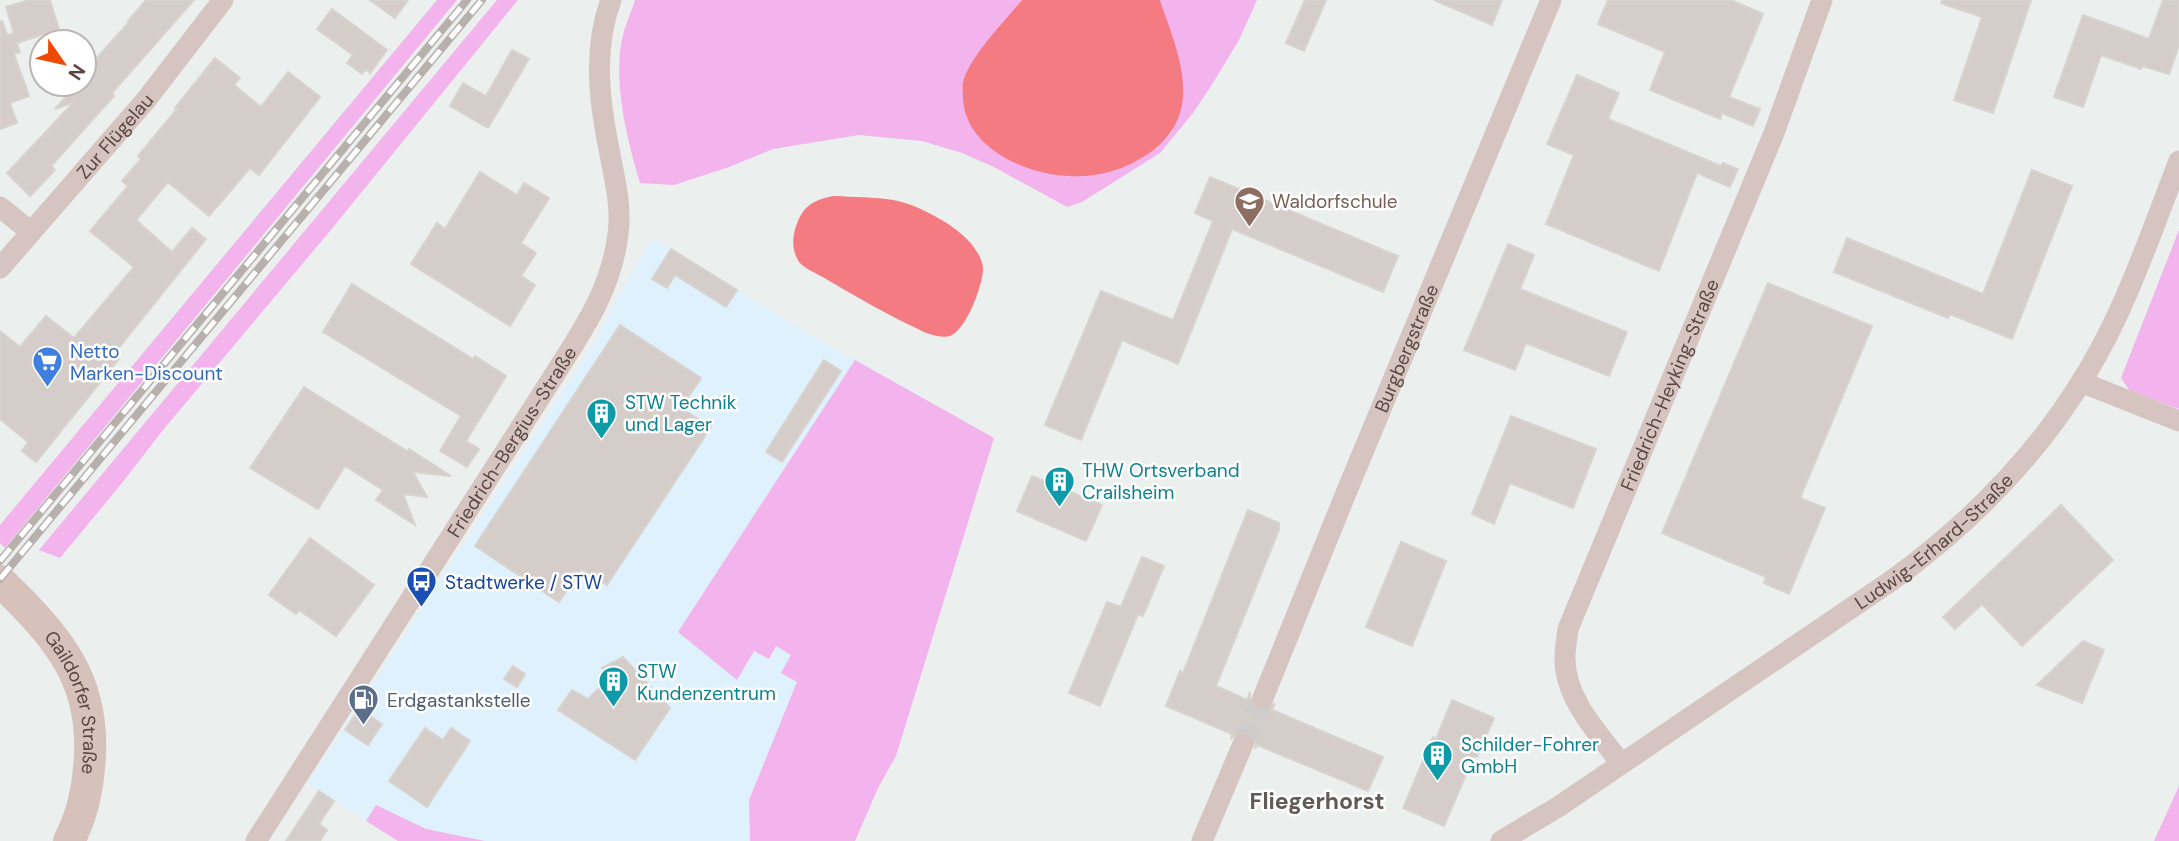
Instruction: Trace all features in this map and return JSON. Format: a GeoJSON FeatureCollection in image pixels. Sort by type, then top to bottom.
{"type":"FeatureCollection","features":[{"type":"Feature","properties":{"kind":"main road","name":"Gaildorfer Straße"},"geometry":{"type":"LineString","coordinates":[[0,581],[47,629],[69,661],[83,689],[91,724],[87,792],[69,841]]}},
{"type":"Feature","properties":{"kind":"street","name":"Zur Flügelau"},"geometry":{"type":"LineString","coordinates":[[0,268],[146,100],[223,0]]}},
{"type":"Feature","properties":{"kind":"street","name":"Friedrich-Bergius-Straße"},"geometry":{"type":"LineString","coordinates":[[256,841],[560,366],[594,312],[603,292],[614,258],[618,233],[618,198],[601,107],[599,75],[601,37],[611,0]]}},
{"type":"Feature","properties":{"kind":"street","name":"Burgbergstraße"},"geometry":{"type":"LineString","coordinates":[[1263,698],[1551,0]]}},
{"type":"Feature","properties":{"kind":"street","name":"Friedrich-Heyking-Straße"},"geometry":{"type":"LineString","coordinates":[[1622,763],[1575,698],[1567,677],[1565,658],[1568,629],[1774,133],[1822,0]]}},
{"type":"Feature","properties":{"kind":"street","name":"Ludwig-Erhard-Straße"},"geometry":{"type":"LineString","coordinates":[[1501,841],[1558,807],[1891,581],[1933,551],[1981,506],[2048,430],[2081,382],[2115,322],[2136,275],[2179,161]]}},
{"type":"Feature","properties":{"kind":"street"},"geometry":{"type":"LineString","coordinates":[[0,207],[31,232]]}},
{"type":"Feature","properties":{"kind":"street"},"geometry":{"type":"LineString","coordinates":[[2081,382],[2179,421]]}},
{"type":"Feature","properties":{"kind":"street"},"geometry":{"type":"LineString","coordinates":[[1202,841],[1243,744]]}},
{"type":"Feature","properties":{"kind":"street","name":"Ludwig-Erhard-Straße"},"geometry":{"type":"LineString","coordinates":[[1519,841],[1558,807]]}},
{"type":"Feature","properties":{"kind":"shaded area"},"geometry":{"type":"Polygon","coordinates":[[[437,0],[457,0],[5,548],[0,543],[0,525],[437,0]]]}},
{"type":"Feature","properties":{"kind":"shaded area"},"geometry":{"type":"Polygon","coordinates":[[[497,0],[518,0],[60,558],[39,550],[497,0]]]}},
{"type":"Feature","properties":{"kind":"shaded area"},"geometry":{"type":"Polygon","coordinates":[[[635,0],[1022,0],[973,62],[963,82],[1156,149],[1171,133],[1180,113],[1179,62],[1160,0],[1257,0],[1239,40],[1213,83],[1193,113],[1160,153],[1082,202],[1067,207],[994,167],[962,153],[922,141],[859,135],[773,149],[674,185],[640,183],[622,108],[619,68],[624,31],[635,0]]]}},
{"type":"Feature","properties":{"kind":"shaded area"},"geometry":{"type":"Polygon","coordinates":[[[1022,0],[1160,0],[1178,56],[1183,99],[1178,119],[1158,146],[1139,160],[1120,169],[1100,174],[1068,176],[1034,170],[1016,163],[985,143],[966,115],[963,82],[980,50],[1022,0]]]}},
{"type":"Feature","properties":{"kind":"shaded area"},"geometry":{"type":"Polygon","coordinates":[[[834,196],[903,202],[952,226],[971,243],[981,259],[983,274],[973,306],[956,332],[943,337],[924,332],[862,300],[799,262],[793,242],[794,231],[801,215],[812,203],[834,196]]]}},
{"type":"Feature","properties":{"kind":"shaded area"},"geometry":{"type":"Polygon","coordinates":[[[2179,230],[2179,409],[2130,391],[2121,378],[2179,230]]]}},
{"type":"Feature","properties":{"kind":"shaded area"},"geometry":{"type":"Polygon","coordinates":[[[653,238],[814,337],[923,397],[858,533],[749,800],[750,841],[485,841],[426,829],[377,805],[366,821],[308,783],[597,339],[653,238]]]}},
{"type":"Feature","properties":{"kind":"shaded area"},"geometry":{"type":"Polygon","coordinates":[[[855,360],[994,438],[896,756],[878,788],[855,841],[750,841],[749,800],[797,682],[781,673],[791,655],[776,646],[769,659],[754,651],[737,680],[678,632],[855,360]]]}},
{"type":"Feature","properties":{"kind":"shaded area"},"geometry":{"type":"Polygon","coordinates":[[[2179,786],[2179,841],[2154,841],[2179,786]]]}},
{"type":"Feature","properties":{"kind":"shaded area"},"geometry":{"type":"Polygon","coordinates":[[[376,805],[426,829],[485,841],[398,841],[366,821],[376,805]]]}},
{"type":"Feature","properties":{"kind":"building"},"geometry":{"type":"Polygon","coordinates":[[[29,0],[50,0],[59,28],[28,28],[28,39],[17,43],[20,52],[14,54],[28,96],[10,103],[17,123],[0,129],[0,22],[2,21],[7,35],[14,33],[6,7],[29,0]]]}},
{"type":"Feature","properties":{"kind":"building"},"geometry":{"type":"Polygon","coordinates":[[[146,0],[194,0],[112,93],[114,96],[51,166],[55,170],[30,196],[7,173],[74,102],[55,109],[65,98],[98,98],[98,57],[146,0]]]}},
{"type":"Feature","properties":{"kind":"building"},"geometry":{"type":"Polygon","coordinates":[[[370,0],[408,0],[395,18],[370,0]]]}},
{"type":"Feature","properties":{"kind":"building"},"geometry":{"type":"Polygon","coordinates":[[[1305,0],[1326,0],[1304,51],[1286,43],[1305,0]]]}},
{"type":"Feature","properties":{"kind":"building"},"geometry":{"type":"Polygon","coordinates":[[[1434,0],[1502,0],[1492,25],[1434,0]]]}},
{"type":"Feature","properties":{"kind":"building"},"geometry":{"type":"Polygon","coordinates":[[[1608,0],[1731,0],[1763,14],[1729,97],[1760,109],[1753,126],[1722,113],[1720,119],[1650,90],[1665,52],[1598,24],[1608,0]]]}},
{"type":"Feature","properties":{"kind":"building"},"geometry":{"type":"Polygon","coordinates":[[[1942,0],[2031,0],[1993,113],[1954,100],[1982,17],[1941,3],[1942,0]]]}},
{"type":"Feature","properties":{"kind":"building"},"geometry":{"type":"Polygon","coordinates":[[[2163,0],[2179,0],[2179,45],[2169,74],[2142,66],[2141,69],[2101,55],[2083,107],[2054,97],[2083,15],[2149,39],[2163,0]]]}},
{"type":"Feature","properties":{"kind":"building"},"geometry":{"type":"Polygon","coordinates":[[[332,9],[387,50],[370,73],[366,69],[362,74],[347,63],[353,55],[317,29],[332,9]]]}},
{"type":"Feature","properties":{"kind":"building"},"geometry":{"type":"Polygon","coordinates":[[[512,50],[529,59],[488,128],[450,106],[463,83],[486,96],[512,50]]]}},
{"type":"Feature","properties":{"kind":"building"},"geometry":{"type":"Polygon","coordinates":[[[215,58],[240,78],[234,85],[261,107],[288,72],[320,97],[259,175],[250,168],[209,216],[168,182],[136,220],[172,252],[192,228],[206,239],[114,354],[119,359],[36,462],[22,451],[28,442],[0,419],[0,331],[20,347],[46,316],[74,338],[134,267],[90,231],[128,186],[122,181],[141,159],[138,156],[215,58]]]}},
{"type":"Feature","properties":{"kind":"building"},"geometry":{"type":"Polygon","coordinates":[[[1577,75],[1619,93],[1608,119],[1721,166],[1723,163],[1738,169],[1730,187],[1697,173],[1659,271],[1546,224],[1574,155],[1547,144],[1577,75]]]}},
{"type":"Feature","properties":{"kind":"building"},"geometry":{"type":"Polygon","coordinates":[[[2032,170],[2072,186],[2012,339],[1950,314],[1948,318],[1834,272],[1847,238],[1983,294],[2032,170]]]}},
{"type":"Feature","properties":{"kind":"building"},"geometry":{"type":"Polygon","coordinates":[[[480,172],[517,195],[524,183],[549,198],[521,243],[536,253],[521,276],[535,285],[510,326],[411,264],[437,223],[445,229],[480,172]]]}},
{"type":"Feature","properties":{"kind":"building"},"geometry":{"type":"Polygon","coordinates":[[[1210,177],[1398,256],[1383,292],[1232,229],[1178,364],[1122,340],[1081,440],[1045,425],[1101,291],[1173,320],[1213,221],[1195,213],[1210,177]]]}},
{"type":"Feature","properties":{"kind":"building"},"geometry":{"type":"Polygon","coordinates":[[[1508,244],[1534,255],[1520,289],[1627,332],[1609,376],[1526,343],[1515,370],[1464,350],[1508,244]]]}},
{"type":"Feature","properties":{"kind":"building"},"geometry":{"type":"Polygon","coordinates":[[[671,249],[737,290],[726,307],[675,275],[667,288],[652,279],[671,249]]]}},
{"type":"Feature","properties":{"kind":"building"},"geometry":{"type":"Polygon","coordinates":[[[1768,283],[1872,326],[1800,498],[1825,508],[1789,594],[1764,583],[1766,577],[1662,533],[1768,283]]]}},
{"type":"Feature","properties":{"kind":"building"},"geometry":{"type":"Polygon","coordinates":[[[352,284],[473,359],[475,356],[506,376],[466,441],[479,449],[467,467],[440,451],[461,416],[323,332],[352,284]]]}},
{"type":"Feature","properties":{"kind":"building","name":"STW Technik und Lager"},"geometry":{"type":"Polygon","coordinates":[[[620,325],[701,378],[681,408],[711,427],[607,585],[581,569],[559,602],[475,546],[620,325]]]}},
{"type":"Feature","properties":{"kind":"building"},"geometry":{"type":"Polygon","coordinates":[[[824,360],[841,371],[782,462],[766,452],[824,360]]]}},
{"type":"Feature","properties":{"kind":"building"},"geometry":{"type":"Polygon","coordinates":[[[304,387],[451,476],[413,472],[427,497],[403,494],[415,525],[376,500],[383,490],[345,466],[318,509],[250,468],[304,387]]]}},
{"type":"Feature","properties":{"kind":"building"},"geometry":{"type":"Polygon","coordinates":[[[1511,416],[1596,449],[1573,508],[1510,483],[1494,524],[1472,514],[1511,416]]]}},
{"type":"Feature","properties":{"kind":"building","name":"THW Ortsverband Crailsheim"},"geometry":{"type":"Polygon","coordinates":[[[1032,476],[1102,505],[1086,541],[1017,511],[1032,476]]]}},
{"type":"Feature","properties":{"kind":"building"},"geometry":{"type":"Polygon","coordinates":[[[2061,505],[2113,560],[2022,646],[1982,604],[1955,629],[1943,617],[2061,505]]]}},
{"type":"Feature","properties":{"kind":"building"},"geometry":{"type":"Polygon","coordinates":[[[1248,510],[1279,523],[1279,530],[1216,686],[1247,700],[1250,692],[1250,700],[1257,710],[1265,711],[1275,703],[1272,710],[1383,757],[1368,791],[1257,745],[1255,749],[1254,737],[1247,732],[1236,733],[1231,739],[1232,734],[1166,706],[1180,671],[1183,673],[1248,510]]]}},
{"type":"Feature","properties":{"kind":"building"},"geometry":{"type":"Polygon","coordinates":[[[310,538],[374,585],[336,636],[299,610],[296,614],[269,595],[310,538]]]}},
{"type":"Feature","properties":{"kind":"building"},"geometry":{"type":"Polygon","coordinates":[[[1401,542],[1446,561],[1412,646],[1366,627],[1401,542]]]}},
{"type":"Feature","properties":{"kind":"building"},"geometry":{"type":"Polygon","coordinates":[[[1142,557],[1164,566],[1143,616],[1138,614],[1100,706],[1069,693],[1107,602],[1121,607],[1142,557]]]}},
{"type":"Feature","properties":{"kind":"building"},"geometry":{"type":"Polygon","coordinates":[[[2083,641],[2104,650],[2082,703],[2037,685],[2083,641]]]}},
{"type":"Feature","properties":{"kind":"building","name":"STW Kundenzentrum"},"geometry":{"type":"Polygon","coordinates":[[[623,657],[670,708],[635,760],[558,710],[572,690],[588,699],[610,678],[602,668],[623,657]]]}},
{"type":"Feature","properties":{"kind":"building"},"geometry":{"type":"Polygon","coordinates":[[[513,666],[525,674],[517,687],[504,679],[513,666]]]}},
{"type":"Feature","properties":{"kind":"building","name":"Schilder-Fohrer GmbH"},"geometry":{"type":"Polygon","coordinates":[[[1452,700],[1494,718],[1477,757],[1474,756],[1444,826],[1403,808],[1452,700]]]}},
{"type":"Feature","properties":{"kind":"building"},"geometry":{"type":"Polygon","coordinates":[[[359,709],[382,724],[368,745],[345,730],[359,709]]]}},
{"type":"Feature","properties":{"kind":"building"},"geometry":{"type":"Polygon","coordinates":[[[425,728],[443,740],[451,728],[470,741],[427,807],[389,781],[425,728]]]}},
{"type":"Feature","properties":{"kind":"building"},"geometry":{"type":"Polygon","coordinates":[[[319,791],[334,801],[319,824],[327,830],[320,841],[286,841],[319,791]]]}},
{"type":"Feature","properties":{"kind":"tunnel"},"geometry":{"type":"LineString","coordinates":[[1243,744],[1263,698]]}},
{"type":"Feature","properties":{"kind":"railway"},"geometry":{"type":"LineString","coordinates":[[0,561],[467,0]]}},
{"type":"Feature","properties":{"kind":"railway"},"geometry":{"type":"LineString","coordinates":[[0,579],[482,0]]}},
{"type":"Feature","properties":{"kind":"place","name":"Waldorfschule"},"geometry":{"type":"Point","coordinates":[1249,228]}},
{"type":"Feature","properties":{"kind":"place","name":"Netto Marken-Discount"},"geometry":{"type":"Point","coordinates":[47,389]}},
{"type":"Feature","properties":{"kind":"place","name":"STW Technik und Lager"},"geometry":{"type":"Point","coordinates":[602,440]}},
{"type":"Feature","properties":{"kind":"place","name":"THW Ortsverband Crailsheim"},"geometry":{"type":"Point","coordinates":[1059,508]}},
{"type":"Feature","properties":{"kind":"place","name":"Stadtwerke / STW"},"geometry":{"type":"Point","coordinates":[422,609]}},
{"type":"Feature","properties":{"kind":"place","name":"STW Kundenzentrum"},"geometry":{"type":"Point","coordinates":[614,709]}},
{"type":"Feature","properties":{"kind":"place","name":"Erdgastankstelle"},"geometry":{"type":"Point","coordinates":[364,727]}},
{"type":"Feature","properties":{"kind":"place","name":"Schilder-Fohrer GmbH"},"geometry":{"type":"Point","coordinates":[1438,782]}},
{"type":"Feature","properties":{"kind":"district","name":"Fliegerhorst"},"geometry":{"type":"Point","coordinates":[1317,801]}}]}
